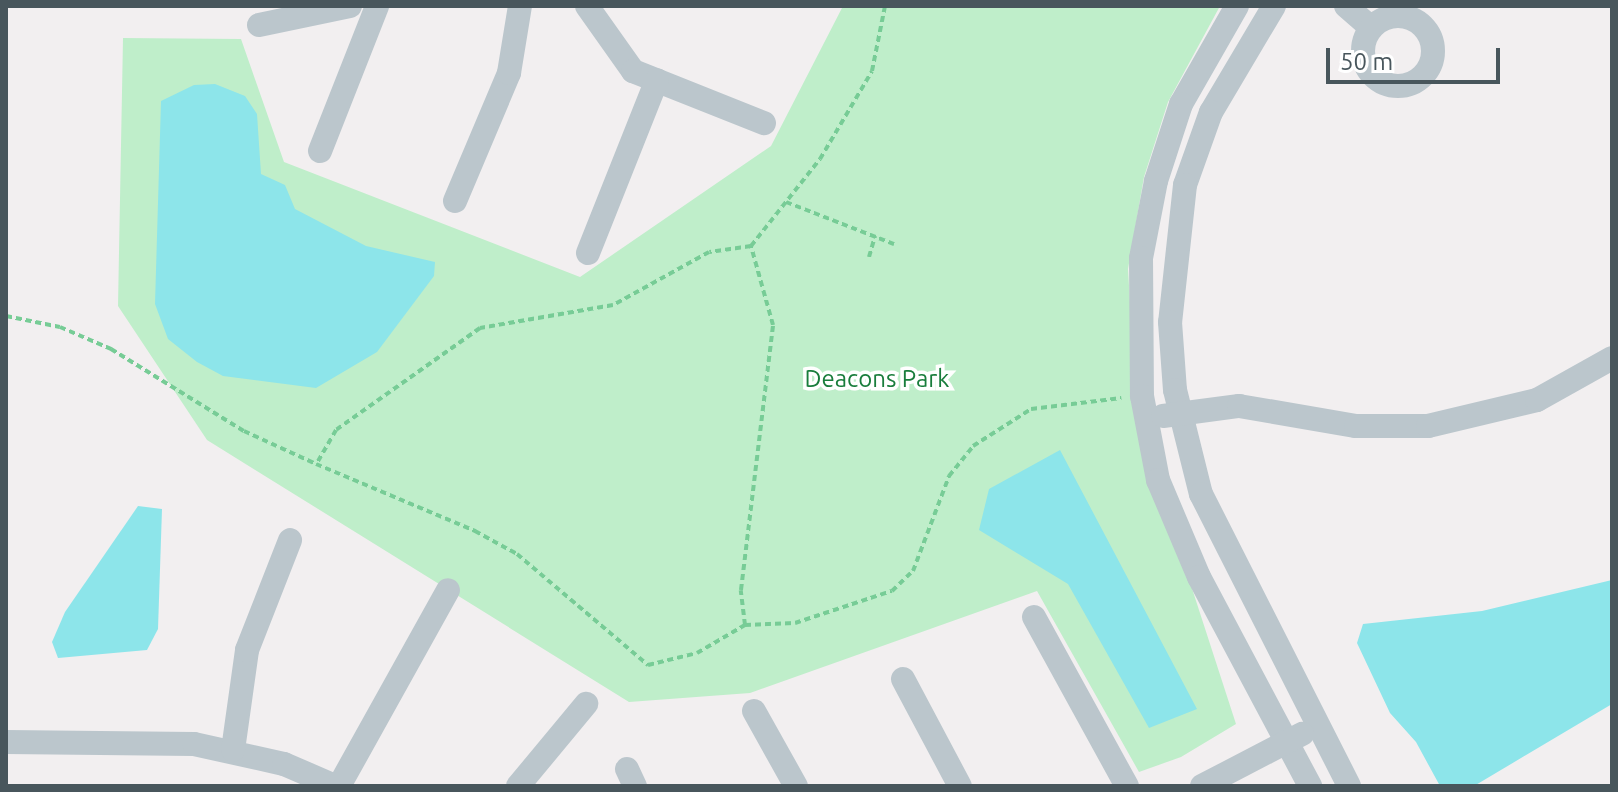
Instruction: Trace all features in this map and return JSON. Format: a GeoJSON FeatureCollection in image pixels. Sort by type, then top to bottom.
{"type":"FeatureCollection","features":[{"type":"Feature","properties":{"kind":"street"},"geometry":{"type":"LineString","coordinates":[[259,25],[350,6]]}},
{"type":"Feature","properties":{"kind":"street"},"geometry":{"type":"LineString","coordinates":[[320,151],[377,6]]}},
{"type":"Feature","properties":{"kind":"street"},"geometry":{"type":"LineString","coordinates":[[455,201],[509,73],[520,6]]}},
{"type":"Feature","properties":{"kind":"street"},"geometry":{"type":"LineString","coordinates":[[587,6],[617,55],[633,71],[764,123]]}},
{"type":"Feature","properties":{"kind":"street"},"geometry":{"type":"LineString","coordinates":[[1237,6],[1181,104],[1156,181],[1141,258],[1142,396],[1158,480],[1199,577],[1310,786]]}},
{"type":"Feature","properties":{"kind":"street"},"geometry":{"type":"LineString","coordinates":[[1274,6],[1211,112],[1185,185],[1170,322],[1178,412],[1201,494],[1349,786]]}},
{"type":"Feature","properties":{"kind":"street"},"geometry":{"type":"LineString","coordinates":[[1346,6],[1371,28]]}},
{"type":"Feature","properties":{"kind":"street"},"geometry":{"type":"LineString","coordinates":[[588,253],[657,80]]}},
{"type":"Feature","properties":{"kind":"street"},"geometry":{"type":"LineString","coordinates":[[1145,421],[1178,412],[1239,406],[1356,426],[1428,426],[1537,400],[1612,358]]}},
{"type":"Feature","properties":{"kind":"street"},"geometry":{"type":"LineString","coordinates":[[233,750],[247,650],[290,540]]}},
{"type":"Feature","properties":{"kind":"street"},"geometry":{"type":"LineString","coordinates":[[6,742],[233,750],[337,786],[448,590]]}},
{"type":"Feature","properties":{"kind":"street"},"geometry":{"type":"LineString","coordinates":[[1034,617],[1127,786]]}},
{"type":"Feature","properties":{"kind":"street"},"geometry":{"type":"LineString","coordinates":[[903,679],[960,786]]}},
{"type":"Feature","properties":{"kind":"street"},"geometry":{"type":"LineString","coordinates":[[518,786],[586,704]]}},
{"type":"Feature","properties":{"kind":"street"},"geometry":{"type":"LineString","coordinates":[[754,711],[796,786]]}},
{"type":"Feature","properties":{"kind":"street"},"geometry":{"type":"LineString","coordinates":[[1202,786],[1318,725]]}},
{"type":"Feature","properties":{"kind":"path"},"geometry":{"type":"LineString","coordinates":[[316,464],[336,430],[480,328],[613,305],[709,252],[751,246],[820,159],[872,71],[885,6]]}},
{"type":"Feature","properties":{"kind":"path"},"geometry":{"type":"LineString","coordinates":[[786,202],[894,244]]}},
{"type":"Feature","properties":{"kind":"path"},"geometry":{"type":"LineString","coordinates":[[869,257],[875,236]]}},
{"type":"Feature","properties":{"kind":"path"},"geometry":{"type":"LineString","coordinates":[[745,625],[741,590],[773,325],[751,246]]}},
{"type":"Feature","properties":{"kind":"path"},"geometry":{"type":"LineString","coordinates":[[6,316],[60,327],[111,349],[244,431],[517,554],[648,665],[697,653],[745,625],[795,623],[892,591],[913,571],[949,476],[973,446],[1007,419],[1031,409],[1142,396]]}},
{"type":"Feature","properties":{"kind":"green space","name":"Deacons Park"},"geometry":{"type":"Polygon","coordinates":[[[843,6],[1220,6],[1168,102],[1144,177],[1128,269],[1137,419],[1236,724],[1181,757],[1139,772],[1037,591],[750,693],[629,702],[207,440],[118,306],[123,38],[241,39],[284,162],[580,277],[771,146],[843,6]]]}},
{"type":"Feature","properties":{"kind":"water"},"geometry":{"type":"Polygon","coordinates":[[[215,84],[245,96],[257,114],[261,174],[285,185],[295,209],[366,246],[435,262],[434,276],[377,352],[316,388],[223,376],[197,362],[168,339],[155,304],[161,101],[194,85],[215,84]]]}},
{"type":"Feature","properties":{"kind":"water"},"geometry":{"type":"Polygon","coordinates":[[[1060,450],[1197,709],[1149,728],[1068,584],[979,530],[989,489],[1060,450]]]}},
{"type":"Feature","properties":{"kind":"water"},"geometry":{"type":"Polygon","coordinates":[[[138,506],[162,509],[158,629],[147,650],[58,658],[52,642],[65,612],[138,506]]]}},
{"type":"Feature","properties":{"kind":"water"},"geometry":{"type":"Polygon","coordinates":[[[1612,580],[1612,704],[1474,786],[1440,786],[1416,742],[1390,713],[1357,643],[1363,624],[1482,611],[1612,580]]]}}]}
